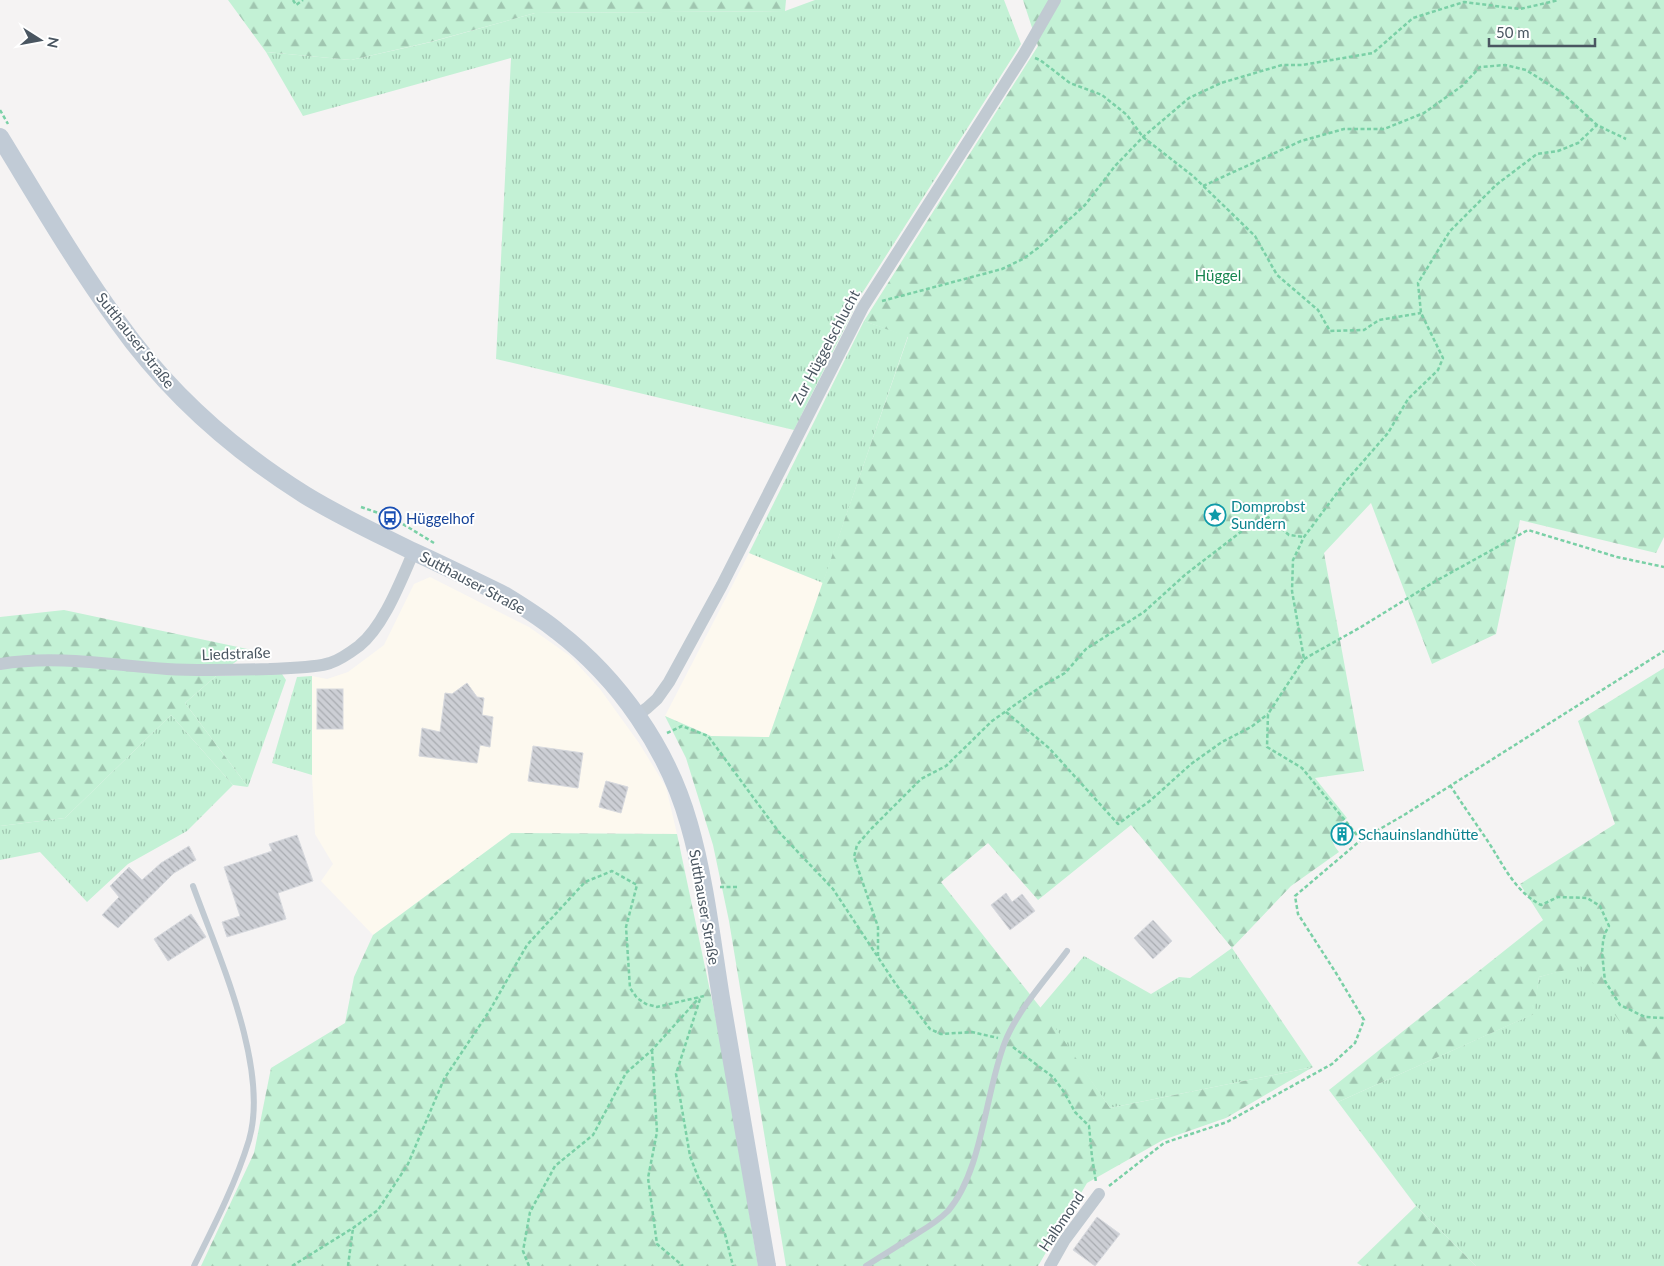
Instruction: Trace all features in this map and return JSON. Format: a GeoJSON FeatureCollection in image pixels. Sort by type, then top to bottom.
{"type":"FeatureCollection","features":[{"type":"Feature","properties":{"kind":"street","name":"Zur Hüggelschlucht"},"geometry":{"type":"LineString","coordinates":[[637,715],[657,699],[669,682],[722,585],[863,307],[1024,54],[1055,0]]}},
{"type":"Feature","properties":{"kind":"street","name":"Sutthauser Straße"},"geometry":{"type":"LineString","coordinates":[[5,132],[60,235],[118,322],[176,392],[245,452],[314,500],[369,530],[504,595],[557,630],[584,653],[605,675],[637,715],[651,737],[676,786],[691,832],[703,889],[767,1266]]}},
{"type":"Feature","properties":{"kind":"street","name":"Liedstraße"},"geometry":{"type":"LineString","coordinates":[[0,664],[41,659],[214,671],[291,668],[329,664],[360,645],[373,632],[392,600],[414,551]]}},
{"type":"Feature","properties":{"kind":"street","name":"Halbmond"},"geometry":{"type":"LineString","coordinates":[[1050,1266],[1064,1241],[1099,1194]]}},
{"type":"Feature","properties":{"kind":"lane"},"geometry":{"type":"LineString","coordinates":[[193,886],[238,1010],[253,1082],[254,1109],[249,1139],[229,1191],[194,1266]]}},
{"type":"Feature","properties":{"kind":"lane"},"geometry":{"type":"LineString","coordinates":[[866,1266],[927,1227],[948,1211],[961,1192],[975,1158],[994,1075],[1005,1041],[1023,1009],[1067,951]]}},
{"type":"Feature","properties":{"kind":"path"},"geometry":{"type":"LineString","coordinates":[[293,0],[296,5],[303,0]]}},
{"type":"Feature","properties":{"kind":"path"},"geometry":{"type":"LineString","coordinates":[[863,307],[1002,269],[1023,259],[1038,248],[1085,205],[1115,166],[1143,137],[1189,98],[1221,84],[1282,65],[1302,64],[1373,53],[1413,18],[1464,2],[1520,9],[1559,0]]}},
{"type":"Feature","properties":{"kind":"path"},"geometry":{"type":"LineString","coordinates":[[1024,54],[1040,60],[1070,83],[1102,95],[1127,115],[1143,137],[1193,176],[1255,236],[1277,275],[1318,310],[1330,330],[1364,330],[1379,320],[1421,313]]}},
{"type":"Feature","properties":{"kind":"path"},"geometry":{"type":"LineString","coordinates":[[1203,186],[1301,141],[1344,129],[1384,129],[1424,114],[1462,86],[1480,67],[1505,65],[1526,70],[1561,92],[1597,125],[1626,139]]}},
{"type":"Feature","properties":{"kind":"path"},"geometry":{"type":"LineString","coordinates":[[0,110],[5,132]]}},
{"type":"Feature","properties":{"kind":"path"},"geometry":{"type":"LineString","coordinates":[[1304,660],[1292,591],[1293,560],[1304,537],[1346,481],[1388,433],[1408,399],[1438,370],[1443,358],[1421,313],[1418,283],[1450,231],[1496,185],[1537,154],[1558,151],[1578,142],[1597,125]]}},
{"type":"Feature","properties":{"kind":"path"},"geometry":{"type":"LineString","coordinates":[[356,505],[393,518],[422,535]]}},
{"type":"Feature","properties":{"kind":"path"},"geometry":{"type":"LineString","coordinates":[[878,958],[878,927],[854,857],[857,845],[921,779],[946,766],[992,721],[1039,688],[1065,673],[1086,649],[1144,612],[1186,574],[1259,518],[1268,517],[1289,535],[1304,537]]}},
{"type":"Feature","properties":{"kind":"path"},"geometry":{"type":"LineString","coordinates":[[1006,712],[1049,748],[1118,824],[1151,800],[1191,764],[1222,742],[1251,727],[1268,714],[1304,660],[1434,582],[1528,530],[1617,556],[1664,567]]}},
{"type":"Feature","properties":{"kind":"path"},"geometry":{"type":"LineString","coordinates":[[663,735],[682,726],[708,736],[778,831],[834,889],[878,958],[930,1029],[942,1034],[972,1032],[1005,1041],[1052,1077],[1064,1092],[1075,1112],[1089,1126],[1092,1157],[1099,1194],[1164,1144],[1227,1122],[1332,1064],[1356,1043],[1364,1020],[1298,914],[1295,896],[1361,840],[1404,815],[1664,651]]}},
{"type":"Feature","properties":{"kind":"path"},"geometry":{"type":"LineString","coordinates":[[1268,714],[1267,746],[1302,768],[1361,840]]}},
{"type":"Feature","properties":{"kind":"path"},"geometry":{"type":"LineString","coordinates":[[1450,785],[1496,854],[1510,879],[1535,902],[1541,905],[1558,897],[1587,898],[1600,906],[1609,926],[1605,933],[1602,948],[1605,980],[1620,1004],[1645,1017],[1664,1018]]}},
{"type":"Feature","properties":{"kind":"path"},"geometry":{"type":"LineString","coordinates":[[292,1266],[378,1210],[408,1164],[444,1079],[490,1010],[527,945],[585,882],[612,871],[637,884],[626,927],[630,988],[636,998],[656,1007],[700,997]]}},
{"type":"Feature","properties":{"kind":"path"},"geometry":{"type":"LineString","coordinates":[[714,887],[738,888]]}},
{"type":"Feature","properties":{"kind":"path"},"geometry":{"type":"LineString","coordinates":[[529,1266],[522,1251],[530,1212],[555,1166],[593,1135],[626,1073],[652,1050],[700,997]]}},
{"type":"Feature","properties":{"kind":"path"},"geometry":{"type":"LineString","coordinates":[[700,997],[676,1074],[690,1156],[725,1234],[733,1266]]}},
{"type":"Feature","properties":{"kind":"path"},"geometry":{"type":"LineString","coordinates":[[652,1050],[657,1132],[648,1178],[657,1244],[683,1266]]}},
{"type":"Feature","properties":{"kind":"path"},"geometry":{"type":"LineString","coordinates":[[348,1266],[352,1228]]}},
{"type":"Feature","properties":{"kind":"shaded area"},"geometry":{"type":"Polygon","coordinates":[[[749,553],[823,583],[769,737],[711,736],[665,716],[749,553]]]}},
{"type":"Feature","properties":{"kind":"shaded area"},"geometry":{"type":"Polygon","coordinates":[[[430,577],[529,627],[570,656],[600,689],[639,743],[666,787],[677,834],[511,833],[373,935],[321,881],[333,864],[315,834],[312,775],[312,676],[327,679],[348,672],[384,645],[414,584],[430,577]]]}},
{"type":"Feature","properties":{"kind":"green space"},"geometry":{"type":"Polygon","coordinates":[[[228,0],[786,0],[785,11],[535,13],[430,42],[351,60],[266,52],[228,0]]]}},
{"type":"Feature","properties":{"kind":"green space"},"geometry":{"type":"Polygon","coordinates":[[[815,0],[1004,0],[1021,44],[861,295],[794,430],[496,359],[511,58],[303,116],[266,52],[351,60],[431,42],[535,13],[785,11],[815,0]]]}},
{"type":"Feature","properties":{"kind":"green space","name":"Hüggel"},"geometry":{"type":"Polygon","coordinates":[[[1023,0],[1664,0],[1664,537],[1656,553],[1520,520],[1496,634],[1432,664],[1371,503],[1324,553],[1364,771],[1315,778],[1347,818],[1332,833],[1333,841],[1339,852],[1291,886],[1232,948],[1131,825],[1038,900],[988,843],[941,882],[1048,1017],[1110,1108],[1313,1067],[1226,1118],[1163,1140],[1087,1183],[1038,1266],[786,1266],[729,921],[713,845],[686,758],[665,716],[711,736],[769,737],[908,337],[864,321],[1038,46],[1023,0]]]}},
{"type":"Feature","properties":{"kind":"green space"},"geometry":{"type":"Polygon","coordinates":[[[864,321],[908,336],[823,583],[749,553],[864,321]]]}},
{"type":"Feature","properties":{"kind":"green space"},"geometry":{"type":"Polygon","coordinates":[[[64,610],[252,650],[216,676],[185,703],[248,787],[233,785],[171,715],[65,818],[0,826],[0,617],[64,610]]]}},
{"type":"Feature","properties":{"kind":"green space"},"geometry":{"type":"Polygon","coordinates":[[[1664,668],[1664,1083],[1581,966],[1539,977],[1534,1014],[1338,1102],[1329,1090],[1543,920],[1520,884],[1615,824],[1578,721],[1664,668]]]}},
{"type":"Feature","properties":{"kind":"green space"},"geometry":{"type":"Polygon","coordinates":[[[282,674],[286,680],[248,787],[185,703],[216,676],[282,674]]]}},
{"type":"Feature","properties":{"kind":"green space"},"geometry":{"type":"Polygon","coordinates":[[[312,676],[312,775],[272,763],[297,677],[312,676]]]}},
{"type":"Feature","properties":{"kind":"green space"},"geometry":{"type":"Polygon","coordinates":[[[171,715],[233,785],[187,831],[128,864],[87,902],[40,852],[0,860],[0,826],[65,818],[171,715]]]}},
{"type":"Feature","properties":{"kind":"green space"},"geometry":{"type":"Polygon","coordinates":[[[511,833],[677,834],[721,1043],[758,1266],[201,1266],[254,1153],[271,1068],[345,1023],[354,977],[373,935],[511,833]]]}},
{"type":"Feature","properties":{"kind":"green space"},"geometry":{"type":"Polygon","coordinates":[[[1232,948],[1313,1067],[1110,1108],[1040,1008],[1084,956],[1151,994],[1179,977],[1190,978],[1232,948]]]}},
{"type":"Feature","properties":{"kind":"green space"},"geometry":{"type":"Polygon","coordinates":[[[1581,965],[1664,1080],[1664,1266],[1476,1266],[1416,1206],[1338,1102],[1533,1014],[1539,977],[1581,965]]]}},
{"type":"Feature","properties":{"kind":"green space"},"geometry":{"type":"Polygon","coordinates":[[[1416,1206],[1476,1266],[1362,1266],[1357,1263],[1416,1206]]]}},
{"type":"Feature","properties":{"kind":"building"},"geometry":{"type":"Polygon","coordinates":[[[467,683],[477,697],[484,698],[482,715],[493,717],[490,747],[480,745],[477,763],[419,756],[422,728],[440,732],[445,693],[452,694],[467,683]]]}},
{"type":"Feature","properties":{"kind":"building"},"geometry":{"type":"Polygon","coordinates":[[[317,689],[343,689],[343,729],[317,729],[317,689]]]}},
{"type":"Feature","properties":{"kind":"building"},"geometry":{"type":"Polygon","coordinates":[[[533,746],[583,753],[578,788],[528,781],[533,746]]]}},
{"type":"Feature","properties":{"kind":"building"},"geometry":{"type":"Polygon","coordinates":[[[606,781],[628,787],[621,813],[599,807],[606,781]]]}},
{"type":"Feature","properties":{"kind":"building","name":"Schauinslandhütte"},"geometry":{"type":"Polygon","coordinates":[[[1342,828],[1348,834],[1342,840],[1336,834],[1342,828]]]}},
{"type":"Feature","properties":{"kind":"building"},"geometry":{"type":"Polygon","coordinates":[[[297,835],[313,881],[278,893],[286,919],[227,937],[222,922],[240,916],[224,867],[272,851],[269,844],[297,835]]]}},
{"type":"Feature","properties":{"kind":"building"},"geometry":{"type":"Polygon","coordinates":[[[189,846],[196,860],[174,873],[118,928],[102,915],[119,897],[110,886],[129,867],[142,880],[161,863],[189,846]]]}},
{"type":"Feature","properties":{"kind":"building"},"geometry":{"type":"Polygon","coordinates":[[[1006,893],[1012,902],[1022,894],[1035,911],[1010,930],[991,905],[1006,893]]]}},
{"type":"Feature","properties":{"kind":"building"},"geometry":{"type":"Polygon","coordinates":[[[191,914],[206,937],[168,961],[154,939],[191,914]]]}},
{"type":"Feature","properties":{"kind":"building"},"geometry":{"type":"Polygon","coordinates":[[[1153,920],[1172,941],[1153,959],[1134,938],[1153,920]]]}},
{"type":"Feature","properties":{"kind":"building"},"geometry":{"type":"Polygon","coordinates":[[[1097,1217],[1120,1234],[1095,1266],[1073,1250],[1097,1217]]]}},
{"type":"Feature","properties":{"kind":"place","name":"Domprobst Sundern"},"geometry":{"type":"Point","coordinates":[1215,515]}},
{"type":"Feature","properties":{"kind":"place","name":"Hüggelhof"},"geometry":{"type":"Point","coordinates":[390,518]}},
{"type":"Feature","properties":{"kind":"place","name":"Schauinslandhütte"},"geometry":{"type":"Point","coordinates":[1342,834]}}]}
